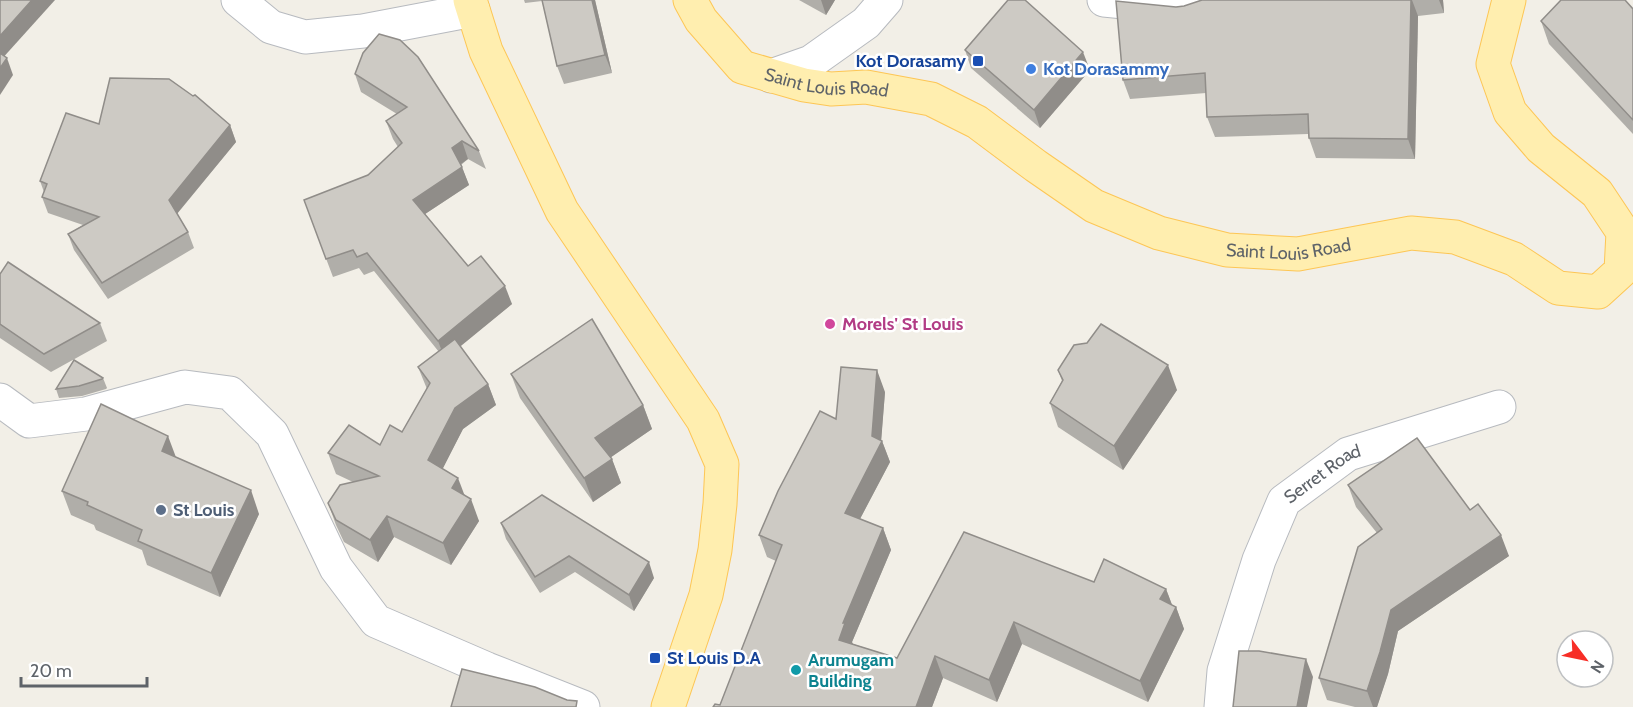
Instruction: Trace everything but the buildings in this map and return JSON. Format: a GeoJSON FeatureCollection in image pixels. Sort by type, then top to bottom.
{"type":"FeatureCollection","features":[{"type":"Feature","properties":{"kind":"main road","name":"Saint Louis Road"},"geometry":{"type":"LineString","coordinates":[[690,0],[701,20],[742,67],[804,86],[831,89],[866,87],[931,99],[977,122],[1094,206],[1159,233],[1227,250],[1298,254],[1411,233],[1455,237],[1514,259],[1558,288],[1598,292],[1621,271],[1623,232],[1597,193],[1540,148],[1510,112],[1492,63],[1509,0]]}},
{"type":"Feature","properties":{"kind":"main road"},"geometry":{"type":"LineString","coordinates":[[471,5],[486,51],[562,212],[703,420],[722,464],[715,550],[706,595],[668,707]]}},
{"type":"Feature","properties":{"kind":"street"},"geometry":{"type":"LineString","coordinates":[[238,0],[271,27],[305,37],[363,31],[471,5]]}},
{"type":"Feature","properties":{"kind":"street"},"geometry":{"type":"LineString","coordinates":[[771,75],[812,62],[866,23],[886,0]]}},
{"type":"Feature","properties":{"kind":"street"},"geometry":{"type":"LineString","coordinates":[[1104,0],[1185,8],[1209,0]]}},
{"type":"Feature","properties":{"kind":"street"},"geometry":{"type":"LineString","coordinates":[[0,400],[29,421],[86,414],[185,387],[230,393],[272,434],[336,568],[376,621],[583,707]]}},
{"type":"Feature","properties":{"kind":"street","name":"Serret Road"},"geometry":{"type":"LineString","coordinates":[[1221,707],[1224,671],[1259,560],[1284,501],[1348,454],[1499,407]]}},
{"type":"Feature","properties":{"kind":"place","name":"Kot Dorasamy"},"geometry":{"type":"Point","coordinates":[978,61]}},
{"type":"Feature","properties":{"kind":"place","name":"Kot Dorasammy"},"geometry":{"type":"Point","coordinates":[1031,69]}},
{"type":"Feature","properties":{"kind":"place","name":"Morels' St Louis"},"geometry":{"type":"Point","coordinates":[830,324]}},
{"type":"Feature","properties":{"kind":"place","name":"St Louis"},"geometry":{"type":"Point","coordinates":[161,510]}},
{"type":"Feature","properties":{"kind":"place","name":"St Louis D.A"},"geometry":{"type":"Point","coordinates":[655,658]}},
{"type":"Feature","properties":{"kind":"place","name":"Arumugam Building"},"geometry":{"type":"Point","coordinates":[796,670]}}]}
